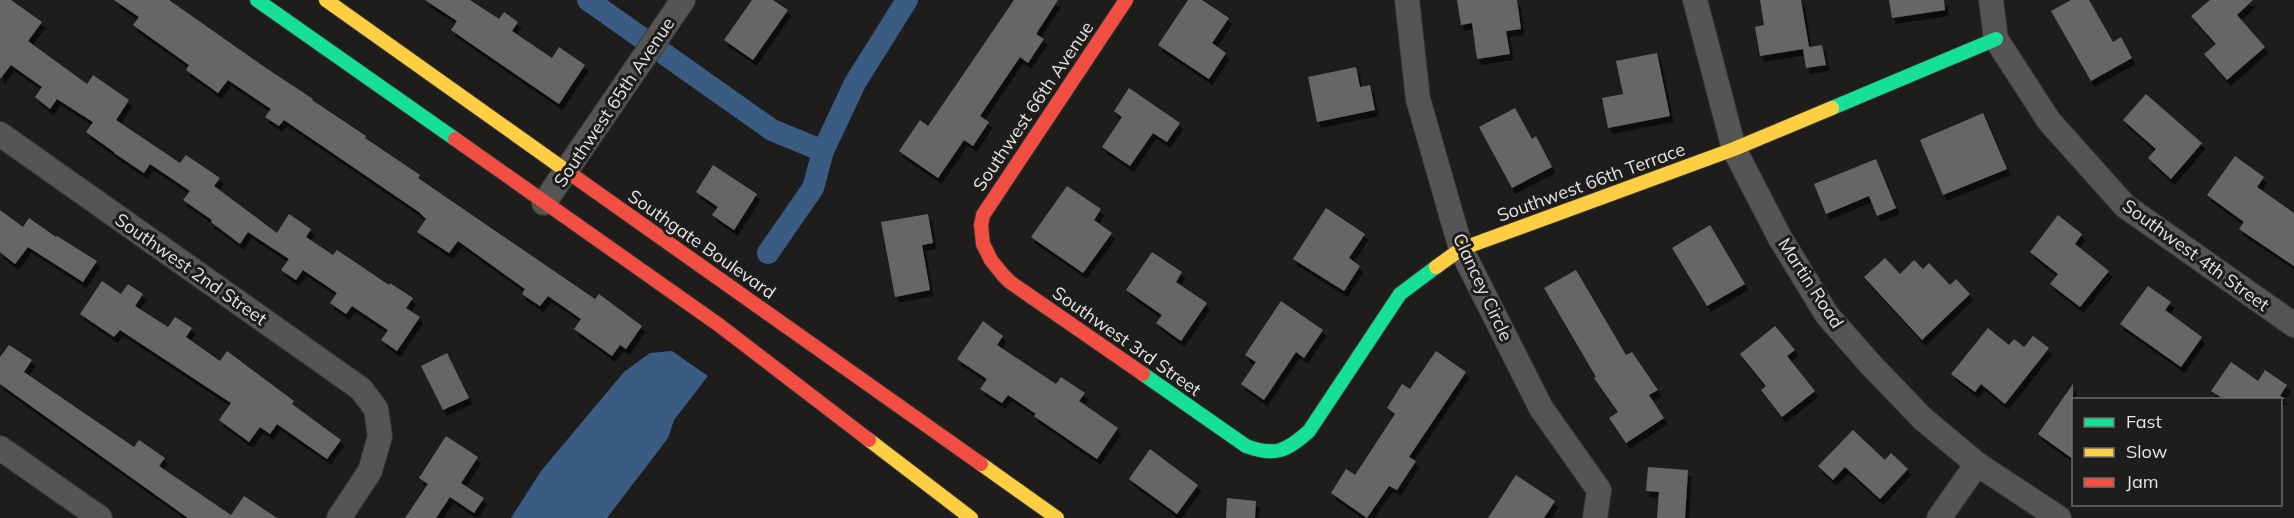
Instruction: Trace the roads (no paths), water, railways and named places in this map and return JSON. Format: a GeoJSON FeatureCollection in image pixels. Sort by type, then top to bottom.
{"type":"FeatureCollection","features":[{"type":"Feature","properties":{"kind":"main road"},"geometry":{"type":"LineString","coordinates":[[257,0],[719,325],[971,518]]}},
{"type":"Feature","properties":{"kind":"main road","name":"Southgate Boulevard"},"geometry":{"type":"LineString","coordinates":[[326,0],[1057,518]]}},
{"type":"Feature","properties":{"kind":"main road","name":"Southwest 66th Avenue"},"geometry":{"type":"LineString","coordinates":[[981,236],[980,225],[983,214],[1126,0]]}},
{"type":"Feature","properties":{"kind":"main road","name":"Southwest 66th Terrace"},"geometry":{"type":"LineString","coordinates":[[1272,454],[1292,446],[1309,431],[1400,294],[1461,249],[1734,149],[1996,39]]}},
{"type":"Feature","properties":{"kind":"main road","name":"Southwest 3rd Street"},"geometry":{"type":"LineString","coordinates":[[981,236],[988,259],[1010,282],[1246,446],[1272,454]]}},
{"type":"Feature","properties":{"kind":"street","name":"Southwest 65th Avenue"},"geometry":{"type":"LineString","coordinates":[[544,203],[682,0]]}},
{"type":"Feature","properties":{"kind":"street","name":"Clancey Circle"},"geometry":{"type":"LineString","coordinates":[[1407,0],[1418,99],[1461,249],[1541,408],[1599,489],[1595,518]]}},
{"type":"Feature","properties":{"kind":"street","name":"Martin Road"},"geometry":{"type":"LineString","coordinates":[[1695,0],[1734,149],[1780,238],[1827,315],[1872,366],[1923,418],[1977,464],[2059,518]]}},
{"type":"Feature","properties":{"kind":"street","name":"Southwest 4th Street"},"geometry":{"type":"LineString","coordinates":[[1991,0],[1996,39],[2049,121],[2125,206],[2294,325]]}},
{"type":"Feature","properties":{"kind":"street","name":"Southwest 2nd Street"},"geometry":{"type":"LineString","coordinates":[[0,134],[361,389],[376,409],[380,436],[370,471],[339,518]]}},
{"type":"Feature","properties":{"kind":"street"},"geometry":{"type":"LineString","coordinates":[[0,448],[100,518]]}},
{"type":"Feature","properties":{"kind":"street"},"geometry":{"type":"LineString","coordinates":[[1940,518],[1977,464]]}},
{"type":"Feature","properties":{"kind":"water"},"geometry":{"type":"Polygon","coordinates":[[[672,351],[708,376],[674,420],[668,438],[607,518],[511,518],[541,471],[624,372],[650,353],[672,351]]]}},
{"type":"Feature","properties":{"kind":"waterway"},"geometry":{"type":"LineString","coordinates":[[588,0],[772,130],[823,151]]}},
{"type":"Feature","properties":{"kind":"waterway"},"geometry":{"type":"LineString","coordinates":[[768,253],[813,188],[823,151],[855,83],[907,0]]}}]}
